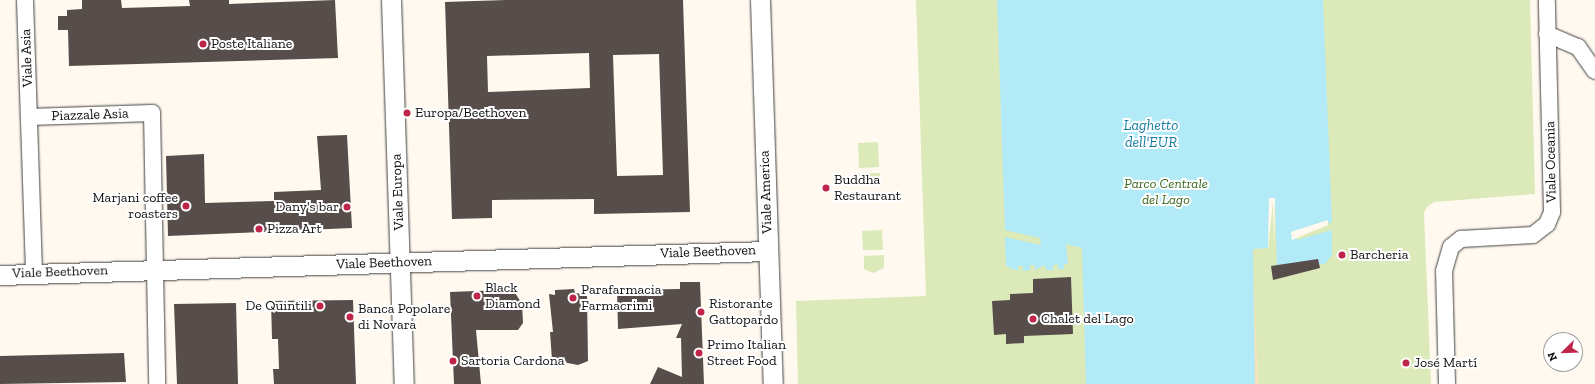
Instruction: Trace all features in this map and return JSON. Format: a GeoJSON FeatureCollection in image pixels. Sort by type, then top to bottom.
{"type":"FeatureCollection","features":[{"type":"Feature","properties":{"kind":"street","name":"Viale Asia"},"geometry":{"type":"LineString","coordinates":[[24,0],[29,117]]}},
{"type":"Feature","properties":{"kind":"street","name":"Viale Europa"},"geometry":{"type":"LineString","coordinates":[[391,0],[404,384]]}},
{"type":"Feature","properties":{"kind":"street","name":"Viale America"},"geometry":{"type":"LineString","coordinates":[[760,0],[773,384]]}},
{"type":"Feature","properties":{"kind":"street","name":"Viale Oceania"},"geometry":{"type":"LineString","coordinates":[[1447,384],[1444,271],[1451,247],[1465,239],[1529,236],[1549,221],[1552,208],[1547,0]]}},
{"type":"Feature","properties":{"kind":"street"},"geometry":{"type":"LineString","coordinates":[[1547,34],[1578,47],[1595,71]]}},
{"type":"Feature","properties":{"kind":"street","name":"Piazzale Asia"},"geometry":{"type":"LineString","coordinates":[[29,117],[152,113],[156,269]]}},
{"type":"Feature","properties":{"kind":"street"},"geometry":{"type":"LineString","coordinates":[[29,117],[34,273]]}},
{"type":"Feature","properties":{"kind":"street","name":"Viale Beethoven"},"geometry":{"type":"LineString","coordinates":[[0,275],[768,251]]}},
{"type":"Feature","properties":{"kind":"street"},"geometry":{"type":"LineString","coordinates":[[156,269],[156,384]]}},
{"type":"Feature","properties":{"kind":"green space","name":"Parco Centrale del Lago"},"geometry":{"type":"Polygon","coordinates":[[[916,0],[1530,0],[1535,194],[1434,202],[1427,207],[1424,213],[1431,384],[798,384],[796,301],[926,296],[916,0]]]}},
{"type":"Feature","properties":{"kind":"green space"},"geometry":{"type":"Polygon","coordinates":[[[878,142],[879,167],[859,168],[858,143],[878,142]]]}},
{"type":"Feature","properties":{"kind":"green space"},"geometry":{"type":"Polygon","coordinates":[[[859,173],[880,173],[880,185],[860,186],[859,173]]]}},
{"type":"Feature","properties":{"kind":"green space"},"geometry":{"type":"Polygon","coordinates":[[[882,230],[883,250],[863,250],[862,231],[882,230]]]}},
{"type":"Feature","properties":{"kind":"green space"},"geometry":{"type":"Polygon","coordinates":[[[884,255],[884,268],[873,273],[864,269],[864,256],[884,255]]]}},
{"type":"Feature","properties":{"kind":"sand"},"geometry":{"type":"Polygon","coordinates":[[[1254,285],[1258,384],[1255,384],[1254,285]]]}},
{"type":"Feature","properties":{"kind":"water","name":"Laghetto dell'EUR"},"geometry":{"type":"Polygon","coordinates":[[[997,0],[1323,0],[1332,222],[1297,233],[1297,240],[1332,230],[1332,255],[1325,264],[1277,266],[1275,199],[1269,199],[1268,248],[1253,249],[1255,384],[1086,384],[1082,248],[1066,244],[1068,264],[1064,264],[1064,269],[1058,269],[1058,264],[1053,265],[1053,270],[1046,270],[1045,265],[1035,270],[1034,265],[1030,265],[1030,270],[1023,271],[1023,266],[1018,266],[1018,271],[1006,266],[1005,237],[1041,245],[1040,238],[1005,230],[997,0]]]}},
{"type":"Feature","properties":{"kind":"pier"},"geometry":{"type":"Polygon","coordinates":[[[1269,198],[1275,198],[1274,252],[1273,201],[1268,250],[1269,198]]]}},
{"type":"Feature","properties":{"kind":"pier"},"geometry":{"type":"Polygon","coordinates":[[[1328,220],[1328,225],[1292,240],[1291,232],[1328,220]]]}},
{"type":"Feature","properties":{"kind":"building","name":"Poste Italiane"},"geometry":{"type":"Polygon","coordinates":[[[82,0],[121,0],[122,8],[190,6],[189,0],[229,0],[229,4],[335,0],[338,58],[69,66],[68,30],[58,30],[58,16],[67,16],[67,10],[82,9],[82,0]]]}},
{"type":"Feature","properties":{"kind":"building"},"geometry":{"type":"Polygon","coordinates":[[[506,0],[683,0],[690,212],[594,214],[594,199],[492,200],[492,218],[452,219],[445,2],[506,0]],[[589,53],[487,56],[488,92],[590,88],[589,53]],[[659,54],[613,55],[617,176],[663,175],[659,54]]]}},
{"type":"Feature","properties":{"kind":"building"},"geometry":{"type":"Polygon","coordinates":[[[347,135],[352,228],[168,236],[166,156],[204,154],[205,203],[274,201],[274,192],[321,190],[317,136],[347,135]]]}},
{"type":"Feature","properties":{"kind":"building"},"geometry":{"type":"Polygon","coordinates":[[[1318,259],[1320,268],[1273,280],[1271,266],[1318,259]]]}},
{"type":"Feature","properties":{"kind":"building","name":"Chalet del Lago"},"geometry":{"type":"Polygon","coordinates":[[[1071,277],[1073,334],[1024,336],[1024,343],[1006,344],[1006,334],[994,335],[992,301],[1010,300],[1010,294],[1033,293],[1033,279],[1071,277]]]}},
{"type":"Feature","properties":{"kind":"building"},"geometry":{"type":"Polygon","coordinates":[[[680,282],[700,282],[704,384],[650,384],[658,367],[682,377],[681,338],[676,338],[682,324],[618,329],[617,290],[680,289],[680,282]]]}},
{"type":"Feature","properties":{"kind":"building"},"geometry":{"type":"Polygon","coordinates":[[[574,289],[575,293],[587,295],[588,361],[578,365],[552,360],[550,332],[553,332],[549,294],[555,295],[555,290],[574,289]]]}},
{"type":"Feature","properties":{"kind":"building"},"geometry":{"type":"Polygon","coordinates":[[[503,290],[504,294],[514,291],[522,304],[523,323],[518,330],[476,330],[481,384],[454,384],[450,292],[503,290]]]}},
{"type":"Feature","properties":{"kind":"building"},"geometry":{"type":"Polygon","coordinates":[[[353,300],[356,384],[274,384],[273,369],[279,369],[278,339],[272,339],[271,301],[353,300]]]}},
{"type":"Feature","properties":{"kind":"building"},"geometry":{"type":"Polygon","coordinates":[[[236,303],[238,384],[177,384],[174,304],[236,303]]]}},
{"type":"Feature","properties":{"kind":"building"},"geometry":{"type":"Polygon","coordinates":[[[124,353],[126,382],[0,384],[0,356],[124,353]]]}},
{"type":"Feature","properties":{"kind":"place","name":"Poste Italiane"},"geometry":{"type":"Point","coordinates":[203,44]}},
{"type":"Feature","properties":{"kind":"place","name":"Europa/Beethoven"},"geometry":{"type":"Point","coordinates":[407,113]}},
{"type":"Feature","properties":{"kind":"place","name":"Buddha Restaurant"},"geometry":{"type":"Point","coordinates":[826,188]}},
{"type":"Feature","properties":{"kind":"place","name":"Marjani coffee roasters"},"geometry":{"type":"Point","coordinates":[186,206]}},
{"type":"Feature","properties":{"kind":"place","name":"Dany's bar"},"geometry":{"type":"Point","coordinates":[347,207]}},
{"type":"Feature","properties":{"kind":"place","name":"Pizza Art"},"geometry":{"type":"Point","coordinates":[259,229]}},
{"type":"Feature","properties":{"kind":"place","name":"Barcheria"},"geometry":{"type":"Point","coordinates":[1342,255]}},
{"type":"Feature","properties":{"kind":"place","name":"Black Diamond"},"geometry":{"type":"Point","coordinates":[477,296]}},
{"type":"Feature","properties":{"kind":"place","name":"Parafarmacia Farmacrimi"},"geometry":{"type":"Point","coordinates":[573,298]}},
{"type":"Feature","properties":{"kind":"place","name":"De Quintili"},"geometry":{"type":"Point","coordinates":[320,306]}},
{"type":"Feature","properties":{"kind":"place","name":"Ristorante Gattopardo"},"geometry":{"type":"Point","coordinates":[701,312]}},
{"type":"Feature","properties":{"kind":"place","name":"Banca Popolare di Novara"},"geometry":{"type":"Point","coordinates":[350,317]}},
{"type":"Feature","properties":{"kind":"place","name":"Chalet del Lago"},"geometry":{"type":"Point","coordinates":[1033,319]}},
{"type":"Feature","properties":{"kind":"place","name":"Primo Italian Street Food"},"geometry":{"type":"Point","coordinates":[699,353]}},
{"type":"Feature","properties":{"kind":"place","name":"Sartoria Cardona"},"geometry":{"type":"Point","coordinates":[453,361]}},
{"type":"Feature","properties":{"kind":"place","name":"José Martí"},"geometry":{"type":"Point","coordinates":[1406,363]}}]}
